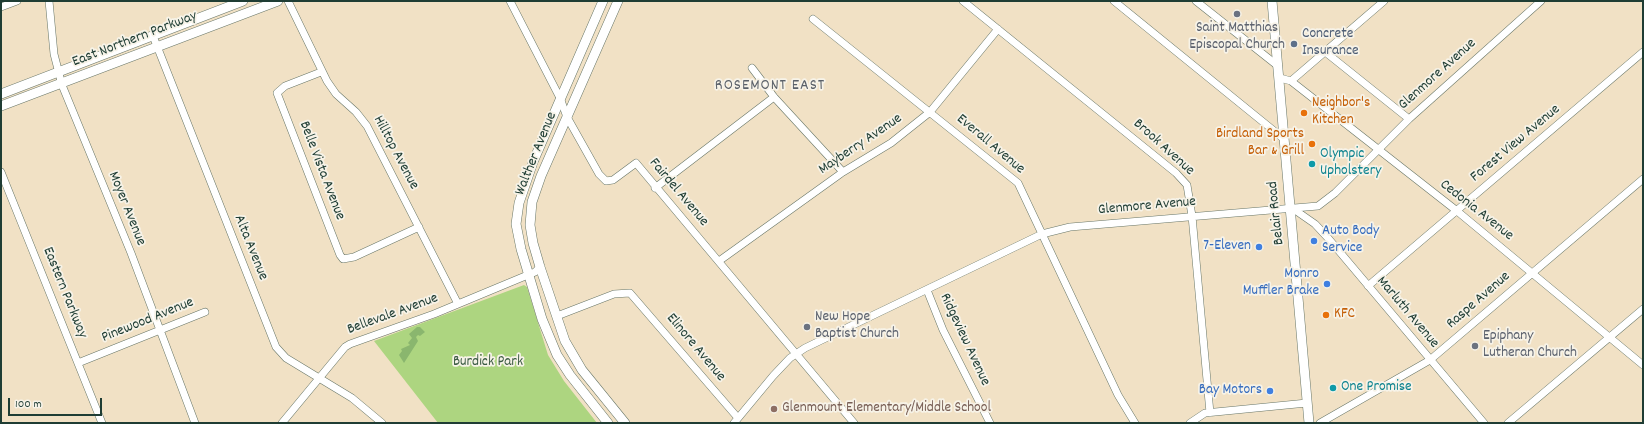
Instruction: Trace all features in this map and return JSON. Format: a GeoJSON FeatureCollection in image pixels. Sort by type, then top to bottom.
{"type":"FeatureCollection","features":[{"type":"Feature","properties":{"kind":"main road","name":"East Northern Parkway"},"geometry":{"type":"LineString","coordinates":[[1,94],[243,1]]}},
{"type":"Feature","properties":{"kind":"main road","name":"East Northern Parkway"},"geometry":{"type":"LineString","coordinates":[[1,106],[158,48],[278,1]]}},
{"type":"Feature","properties":{"kind":"main road","name":"Walther Avenue"},"geometry":{"type":"LineString","coordinates":[[603,1],[560,98],[524,187],[517,214],[517,235],[542,319],[557,355],[570,375],[608,423]]}},
{"type":"Feature","properties":{"kind":"main road","name":"Walther Avenue"},"geometry":{"type":"LineString","coordinates":[[618,1],[541,176],[532,202],[530,225],[533,244],[565,341],[577,362],[625,423]]}},
{"type":"Feature","properties":{"kind":"main road","name":"Belair Road"},"geometry":{"type":"LineString","coordinates":[[1272,1],[1280,78],[1284,139],[1292,208],[1309,423]]}},
{"type":"Feature","properties":{"kind":"street"},"geometry":{"type":"LineString","coordinates":[[1,7],[17,1]]}},
{"type":"Feature","properties":{"kind":"street","name":"Moyer Avenue"},"geometry":{"type":"LineString","coordinates":[[49,1],[52,34],[61,83],[131,253],[195,423]]}},
{"type":"Feature","properties":{"kind":"street","name":"Hilltop Avenue"},"geometry":{"type":"LineString","coordinates":[[288,1],[321,72],[336,94],[356,112],[367,126],[458,304]]}},
{"type":"Feature","properties":{"kind":"street","name":"Fairdel Avenue"},"geometry":{"type":"LineString","coordinates":[[510,1],[560,98],[567,117],[599,174],[606,181],[613,180],[636,163],[655,188],[720,261],[795,354],[854,423]]}},
{"type":"Feature","properties":{"kind":"street","name":"Brook Avenue"},"geometry":{"type":"LineString","coordinates":[[963,1],[1183,180],[1188,189],[1192,216],[1210,413]]}},
{"type":"Feature","properties":{"kind":"street"},"geometry":{"type":"LineString","coordinates":[[1114,1],[1284,139]]}},
{"type":"Feature","properties":{"kind":"street"},"geometry":{"type":"LineString","coordinates":[[1196,1],[1278,66]]}},
{"type":"Feature","properties":{"kind":"street"},"geometry":{"type":"LineString","coordinates":[[1280,78],[1291,81],[1324,51],[1384,1]]}},
{"type":"Feature","properties":{"kind":"street","name":"Glenmore Avenue"},"geometry":{"type":"LineString","coordinates":[[736,421],[773,376],[795,354],[1042,234],[1070,227],[1318,206],[1409,119],[1542,1]]}},
{"type":"Feature","properties":{"kind":"street","name":"Everall Avenue"},"geometry":{"type":"LineString","coordinates":[[813,19],[1018,183],[1118,395],[1135,423]]}},
{"type":"Feature","properties":{"kind":"street","name":"Mayberry Avenue"},"geometry":{"type":"LineString","coordinates":[[720,261],[843,172],[891,143],[930,112],[998,29]]}},
{"type":"Feature","properties":{"kind":"street","name":"Alta Avenue"},"geometry":{"type":"LineString","coordinates":[[153,36],[273,342],[286,358],[352,398],[382,423]]}},
{"type":"Feature","properties":{"kind":"street"},"geometry":{"type":"LineString","coordinates":[[1324,51],[1409,119]]}},
{"type":"Feature","properties":{"kind":"street","name":"Forest View Avenue"},"geometry":{"type":"LineString","coordinates":[[1368,286],[1643,52]]}},
{"type":"Feature","properties":{"kind":"street"},"geometry":{"type":"LineString","coordinates":[[752,68],[774,97],[843,172]]}},
{"type":"Feature","properties":{"kind":"street","name":"Belle Vista Avenue"},"geometry":{"type":"LineString","coordinates":[[321,72],[285,86],[278,91],[278,96],[336,248],[343,259],[368,251],[419,227]]}},
{"type":"Feature","properties":{"kind":"street","name":"Cedonia Avenue"},"geometry":{"type":"LineString","coordinates":[[1291,81],[1377,150],[1457,211],[1643,365]]}},
{"type":"Feature","properties":{"kind":"street"},"geometry":{"type":"LineString","coordinates":[[655,188],[774,97]]}},
{"type":"Feature","properties":{"kind":"street","name":"Eastern Parkway"},"geometry":{"type":"LineString","coordinates":[[1,172],[102,423]]}},
{"type":"Feature","properties":{"kind":"street","name":"Raspe Avenue"},"geometry":{"type":"LineString","coordinates":[[1320,423],[1430,360],[1643,179]]}},
{"type":"Feature","properties":{"kind":"street"},"geometry":{"type":"LineString","coordinates":[[1309,220],[1309,214],[1313,207]]}},
{"type":"Feature","properties":{"kind":"street","name":"Marluth Avenue"},"geometry":{"type":"LineString","coordinates":[[1292,208],[1309,220],[1328,238],[1484,423]]}},
{"type":"Feature","properties":{"kind":"street","name":"Bellevale Avenue"},"geometry":{"type":"LineString","coordinates":[[282,423],[345,347],[355,341],[434,314],[529,275],[540,267]]}},
{"type":"Feature","properties":{"kind":"street","name":"Ridgeview Avenue"},"geometry":{"type":"LineString","coordinates":[[927,290],[943,330],[990,423]]}},
{"type":"Feature","properties":{"kind":"street","name":"Elinore Avenue"},"geometry":{"type":"LineString","coordinates":[[557,316],[614,294],[628,292],[632,294],[736,421]]}},
{"type":"Feature","properties":{"kind":"street"},"geometry":{"type":"LineString","coordinates":[[1508,423],[1609,336],[1643,309]]}},
{"type":"Feature","properties":{"kind":"street","name":"Pinewood Avenue"},"geometry":{"type":"LineString","coordinates":[[78,363],[205,312]]}},
{"type":"Feature","properties":{"kind":"street"},"geometry":{"type":"LineString","coordinates":[[1190,423],[1200,415],[1210,413],[1307,403]]}},
{"type":"Feature","properties":{"kind":"green space","name":"Burdick Park"},"geometry":{"type":"Polygon","coordinates":[[[524,285],[527,287],[548,355],[564,381],[597,423],[438,423],[374,341],[524,285]]]}},
{"type":"Feature","properties":{"kind":"green space"},"geometry":{"type":"Polygon","coordinates":[[[417,327],[420,327],[425,332],[416,337],[418,341],[404,363],[399,355],[402,351],[401,349],[410,345],[408,343],[412,338],[409,334],[417,327]]]}},
{"type":"Feature","properties":{"kind":"place","name":"Saint Matthias Episcopal Church"},"geometry":{"type":"Point","coordinates":[1237,14]}},
{"type":"Feature","properties":{"kind":"place","name":"Concrete Insurance"},"geometry":{"type":"Point","coordinates":[1294,44]}},
{"type":"Feature","properties":{"kind":"place","name":"Neighbor's Kitchen"},"geometry":{"type":"Point","coordinates":[1304,113]}},
{"type":"Feature","properties":{"kind":"place","name":"Birdland Sports Bar & Grill"},"geometry":{"type":"Point","coordinates":[1312,144]}},
{"type":"Feature","properties":{"kind":"place","name":"Olympic Upholstery"},"geometry":{"type":"Point","coordinates":[1312,164]}},
{"type":"Feature","properties":{"kind":"place","name":"Auto Body Service"},"geometry":{"type":"Point","coordinates":[1314,241]}},
{"type":"Feature","properties":{"kind":"place","name":"7-Eleven"},"geometry":{"type":"Point","coordinates":[1259,247]}},
{"type":"Feature","properties":{"kind":"place","name":"Monro Muffler Brake"},"geometry":{"type":"Point","coordinates":[1327,284]}},
{"type":"Feature","properties":{"kind":"place","name":"KFC"},"geometry":{"type":"Point","coordinates":[1326,315]}},
{"type":"Feature","properties":{"kind":"place","name":"New Hope Baptist Church"},"geometry":{"type":"Point","coordinates":[807,327]}},
{"type":"Feature","properties":{"kind":"place","name":"Epiphany Lutheran Church"},"geometry":{"type":"Point","coordinates":[1475,346]}},
{"type":"Feature","properties":{"kind":"place","name":"One Promise"},"geometry":{"type":"Point","coordinates":[1333,388]}},
{"type":"Feature","properties":{"kind":"place","name":"Bay Motors"},"geometry":{"type":"Point","coordinates":[1270,391]}},
{"type":"Feature","properties":{"kind":"place","name":"Glenmount Elementary/Middle School"},"geometry":{"type":"Point","coordinates":[774,409]}},
{"type":"Feature","properties":{"kind":"district","name":"ROSEMONT EAST"},"geometry":{"type":"Point","coordinates":[770,87]}}]}
